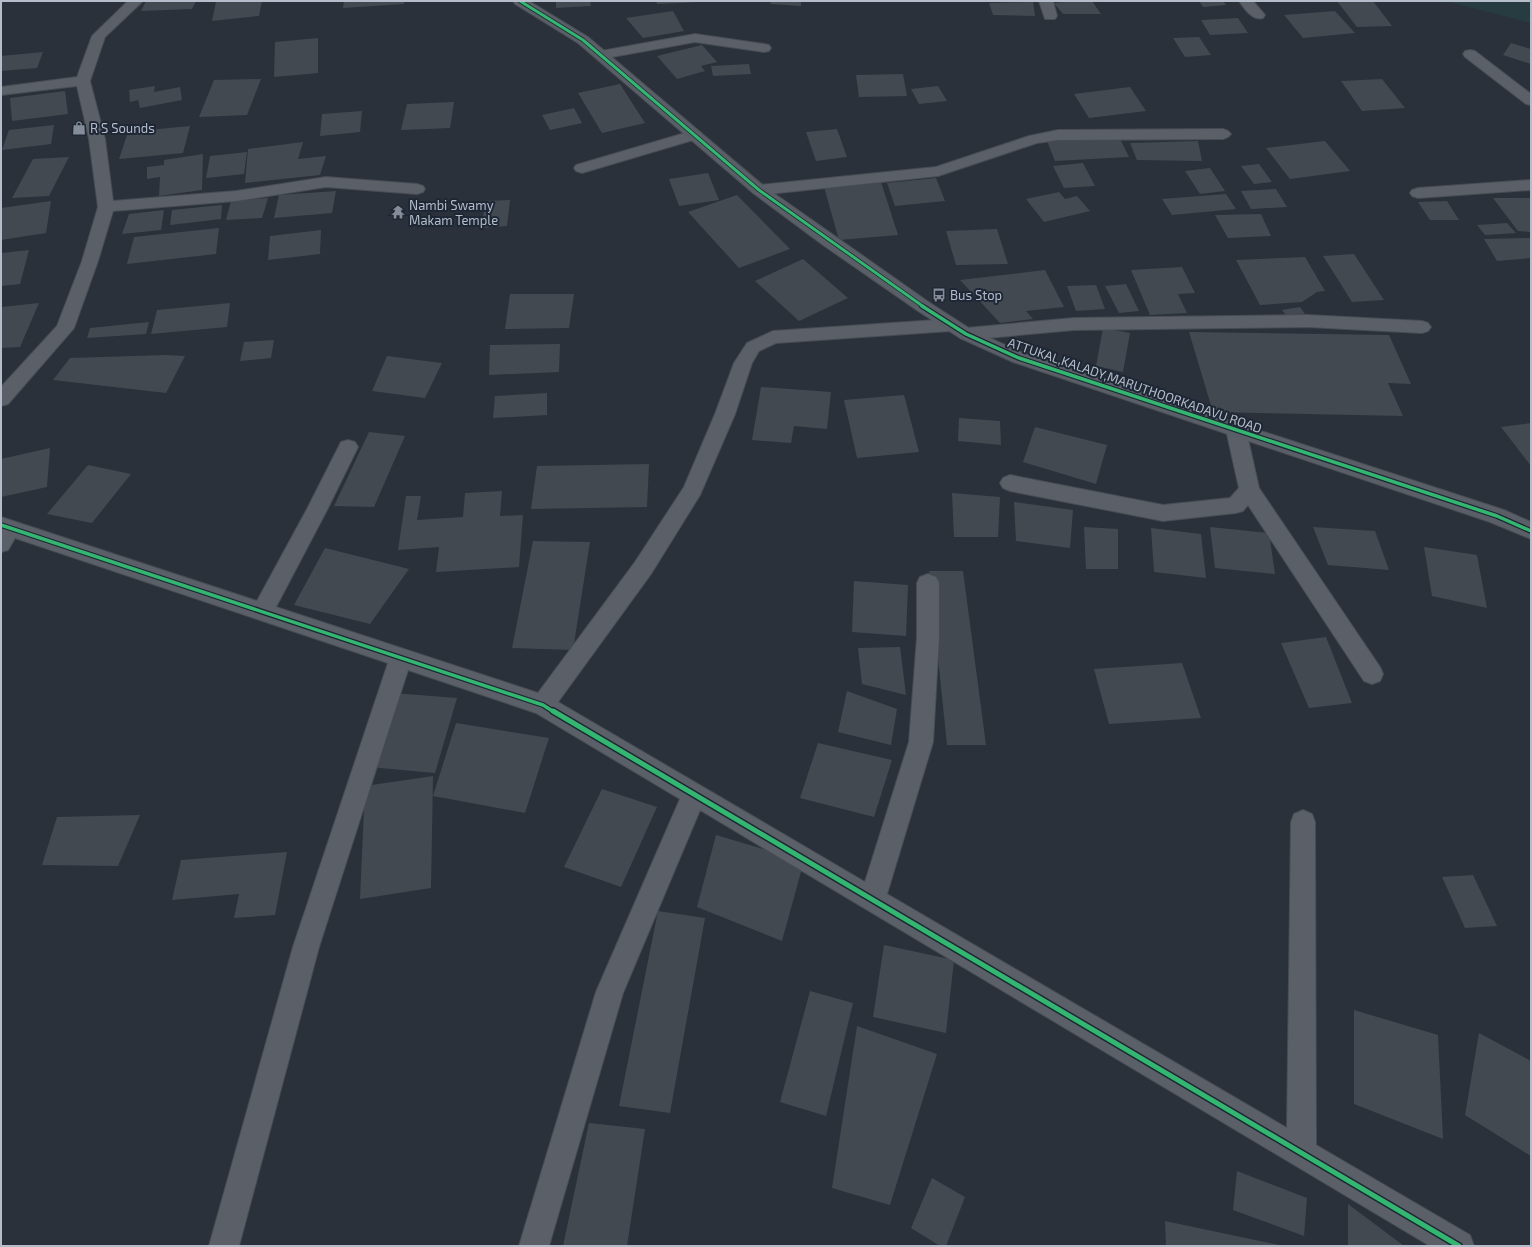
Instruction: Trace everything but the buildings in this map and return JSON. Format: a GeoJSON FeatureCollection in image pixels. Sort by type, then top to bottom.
{"type":"FeatureCollection","features":[{"type":"Feature","properties":{"kind":"street"},"geometry":{"type":"LineString","coordinates":[[1,399],[65,328],[90,262],[106,207],[97,139],[83,81],[99,36],[136,1]]}},
{"type":"Feature","properties":{"kind":"street","name":"ATTUKAL,KALADY,MARUTHOORKADAVU ROAD"},"geometry":{"type":"LineString","coordinates":[[520,1],[583,40],[759,190],[829,241],[958,329],[1018,358],[1497,516],[1531,531]]}},
{"type":"Feature","properties":{"kind":"street"},"geometry":{"type":"LineString","coordinates":[[1046,1],[1050,16]]}},
{"type":"Feature","properties":{"kind":"street"},"geometry":{"type":"LineString","coordinates":[[1246,1],[1258,15]]}},
{"type":"Feature","properties":{"kind":"street"},"geometry":{"type":"LineString","coordinates":[[601,55],[695,38],[764,48]]}},
{"type":"Feature","properties":{"kind":"street"},"geometry":{"type":"LineString","coordinates":[[1470,54],[1531,101]]}},
{"type":"Feature","properties":{"kind":"street"},"geometry":{"type":"LineString","coordinates":[[1,91],[83,81]]}},
{"type":"Feature","properties":{"kind":"street"},"geometry":{"type":"LineString","coordinates":[[759,190],[938,171],[1034,139],[1058,135],[1223,134]]}},
{"type":"Feature","properties":{"kind":"street"},"geometry":{"type":"LineString","coordinates":[[582,168],[694,135]]}},
{"type":"Feature","properties":{"kind":"street"},"geometry":{"type":"LineString","coordinates":[[106,207],[236,196],[326,182],[417,189]]}},
{"type":"Feature","properties":{"kind":"street"},"geometry":{"type":"LineString","coordinates":[[1418,193],[1531,185]]}},
{"type":"Feature","properties":{"kind":"street"},"geometry":{"type":"LineString","coordinates":[[543,704],[644,568],[693,490],[725,414],[743,363],[753,347],[773,337],[1074,324],[1308,321],[1422,327]]}},
{"type":"Feature","properties":{"kind":"street"},"geometry":{"type":"LineString","coordinates":[[1236,430],[1249,490],[1372,674]]}},
{"type":"Feature","properties":{"kind":"street"},"geometry":{"type":"LineString","coordinates":[[262,612],[318,510],[348,447]]}},
{"type":"Feature","properties":{"kind":"street"},"geometry":{"type":"LineString","coordinates":[[1010,483],[1163,513],[1236,505],[1249,490]]}},
{"type":"Feature","properties":{"kind":"street"},"geometry":{"type":"LineString","coordinates":[[4,532],[262,612],[543,704],[1458,1246]]}},
{"type":"Feature","properties":{"kind":"street"},"geometry":{"type":"LineString","coordinates":[[873,899],[921,742],[928,637],[928,583]]}},
{"type":"Feature","properties":{"kind":"street"},"geometry":{"type":"LineString","coordinates":[[224,1246],[306,947],[402,658]]}},
{"type":"Feature","properties":{"kind":"street"},"geometry":{"type":"LineString","coordinates":[[534,1246],[610,992],[658,882],[694,794]]}},
{"type":"Feature","properties":{"kind":"street"},"geometry":{"type":"LineString","coordinates":[[1301,1153],[1303,822]]}},
{"type":"Feature","properties":{"kind":"green space"},"geometry":{"type":"Polygon","coordinates":[[[1445,1],[1531,1],[1531,23],[1445,1]]]}},
{"type":"Feature","properties":{"kind":"cycle path"},"geometry":{"type":"LineString","coordinates":[[520,1],[583,40],[759,190],[829,241],[924,307],[966,334],[1019,358],[1497,516],[1531,531]]}},
{"type":"Feature","properties":{"kind":"cycle path"},"geometry":{"type":"LineString","coordinates":[[1,525],[543,705],[1459,1246]]}},
{"type":"Feature","properties":{"kind":"place","name":"R S Sounds"},"geometry":{"type":"Point","coordinates":[79,128]}},
{"type":"Feature","properties":{"kind":"place","name":"Nambi Swamy Makam Temple"},"geometry":{"type":"Point","coordinates":[398,212]}},
{"type":"Feature","properties":{"kind":"place","name":"Bus Stop"},"geometry":{"type":"Point","coordinates":[939,295]}}]}
